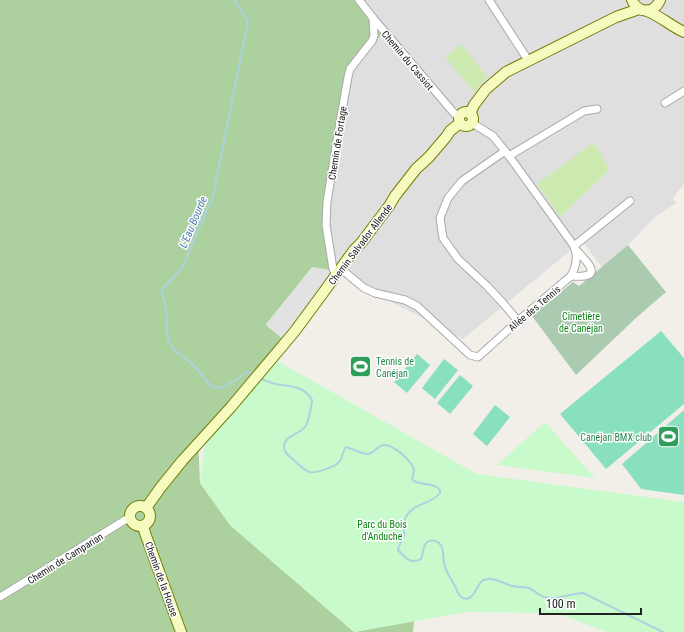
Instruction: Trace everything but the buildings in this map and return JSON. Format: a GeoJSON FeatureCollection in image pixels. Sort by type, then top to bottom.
{"type":"FeatureCollection","features":[{"type":"Feature","properties":{"kind":"street","name":"Chemin du Cassiot"},"geometry":{"type":"LineString","coordinates":[[359,0],[460,120]]}},
{"type":"Feature","properties":{"kind":"street"},"geometry":{"type":"LineString","coordinates":[[489,0],[497,6],[528,60]]}},
{"type":"Feature","properties":{"kind":"street"},"geometry":{"type":"LineString","coordinates":[[616,17],[632,0],[634,5],[643,10],[654,13],[684,32]]}},
{"type":"Feature","properties":{"kind":"street"},"geometry":{"type":"LineString","coordinates":[[471,118],[474,105],[491,84],[506,72],[616,17],[643,10],[652,10],[659,2]]}},
{"type":"Feature","properties":{"kind":"street"},"geometry":{"type":"LineString","coordinates":[[659,2],[663,11],[684,29]]}},
{"type":"Feature","properties":{"kind":"street","name":"Chemin de Fortage"},"geometry":{"type":"LineString","coordinates":[[338,271],[333,269],[326,225],[327,202],[350,69],[372,41],[374,36],[373,18]]}},
{"type":"Feature","properties":{"kind":"street"},"geometry":{"type":"LineString","coordinates":[[666,103],[684,91]]}},
{"type":"Feature","properties":{"kind":"street"},"geometry":{"type":"LineString","coordinates":[[518,321],[487,286],[458,259],[444,238],[440,218],[448,198],[462,181],[507,153],[584,111],[597,109]]}},
{"type":"Feature","properties":{"kind":"street"},"geometry":{"type":"LineString","coordinates":[[460,120],[461,114],[467,112],[471,118],[493,136],[507,153],[574,247],[591,267],[592,270],[586,277],[571,276],[575,268],[576,258],[574,247]]}},
{"type":"Feature","properties":{"kind":"street","name":"Chemin Salvador Allende"},"geometry":{"type":"LineString","coordinates":[[146,508],[182,461],[226,412],[302,322],[338,271],[370,232],[416,168],[429,157],[450,130],[460,120]]}},
{"type":"Feature","properties":{"kind":"street"},"geometry":{"type":"LineString","coordinates":[[574,247],[630,201]]}},
{"type":"Feature","properties":{"kind":"street","name":"Allée des Tennis"},"geometry":{"type":"LineString","coordinates":[[338,271],[364,288],[375,293],[405,300],[416,306],[470,355],[478,357],[571,276]]}},
{"type":"Feature","properties":{"kind":"street"},"geometry":{"type":"LineString","coordinates":[[140,506],[146,508],[150,513],[150,519],[144,526],[136,525],[132,522],[130,519],[130,513],[134,508],[140,506]]}},
{"type":"Feature","properties":{"kind":"street","name":"Chemin de Camparian"},"geometry":{"type":"LineString","coordinates":[[0,598],[125,520],[130,519]]}},
{"type":"Feature","properties":{"kind":"street","name":"Chemin de la House"},"geometry":{"type":"LineString","coordinates":[[144,526],[145,533],[181,632]]}},
{"type":"Feature","properties":{"kind":"shaded area"},"geometry":{"type":"Polygon","coordinates":[[[354,0],[684,0],[684,184],[673,198],[676,203],[655,217],[628,245],[602,267],[582,241],[463,339],[340,275],[333,269],[326,225],[350,69],[381,35],[354,0]]]}},
{"type":"Feature","properties":{"kind":"shaded area"},"geometry":{"type":"Polygon","coordinates":[[[312,267],[331,270],[332,274],[283,339],[266,324],[312,267]]]}},
{"type":"Feature","properties":{"kind":"green space"},"geometry":{"type":"Polygon","coordinates":[[[0,0],[354,0],[381,35],[350,69],[327,202],[331,270],[266,325],[283,339],[198,437],[200,483],[230,525],[354,632],[0,632],[0,0]]]}},
{"type":"Feature","properties":{"kind":"green space"},"geometry":{"type":"Polygon","coordinates":[[[461,44],[487,77],[474,92],[445,57],[461,44]]]}},
{"type":"Feature","properties":{"kind":"green space"},"geometry":{"type":"Polygon","coordinates":[[[593,143],[600,152],[609,170],[560,217],[537,184],[593,143]]]}},
{"type":"Feature","properties":{"kind":"green space","name":"Cimetière de Canéjan"},"geometry":{"type":"Polygon","coordinates":[[[628,245],[666,292],[637,317],[576,375],[532,316],[573,282],[579,286],[628,245]]]}},
{"type":"Feature","properties":{"kind":"green space"},"geometry":{"type":"Polygon","coordinates":[[[661,331],[684,358],[684,404],[606,469],[560,414],[661,331]]]}},
{"type":"Feature","properties":{"kind":"green space"},"geometry":{"type":"Polygon","coordinates":[[[417,354],[430,365],[407,393],[394,382],[417,354]]]}},
{"type":"Feature","properties":{"kind":"green space"},"geometry":{"type":"Polygon","coordinates":[[[444,359],[458,370],[435,399],[422,388],[444,359]]]}},
{"type":"Feature","properties":{"kind":"green space","name":"Parc du Bois d'Anduche"},"geometry":{"type":"Polygon","coordinates":[[[277,361],[477,474],[684,502],[684,632],[607,632],[556,613],[467,612],[354,632],[230,525],[200,483],[205,444],[277,361]]]}},
{"type":"Feature","properties":{"kind":"green space"},"geometry":{"type":"Polygon","coordinates":[[[460,375],[473,386],[450,414],[437,403],[460,375]]]}},
{"type":"Feature","properties":{"kind":"green space"},"geometry":{"type":"Polygon","coordinates":[[[495,405],[510,417],[487,446],[473,434],[495,405]]]}},
{"type":"Feature","properties":{"kind":"green space","name":"Canéjan BMX club"},"geometry":{"type":"Polygon","coordinates":[[[684,410],[684,495],[641,489],[622,464],[684,410]]]}},
{"type":"Feature","properties":{"kind":"green space"},"geometry":{"type":"Polygon","coordinates":[[[545,422],[595,478],[497,465],[545,422]]]}},
{"type":"Feature","properties":{"kind":"green space"},"geometry":{"type":"Polygon","coordinates":[[[414,621],[413,632],[354,632],[414,621]]]}},
{"type":"Feature","properties":{"kind":"waterway","name":"L'Eau Bourde"},"geometry":{"type":"LineString","coordinates":[[234,0],[248,21],[213,196],[182,268],[161,290],[165,301],[167,335],[170,344],[177,352],[195,366],[213,387],[222,388],[248,372],[252,373]]}},
{"type":"Feature","properties":{"kind":"waterway","name":"L'Eau Bourde"},"geometry":{"type":"LineString","coordinates":[[261,379],[274,384],[292,386],[301,389],[309,395],[312,400],[307,424],[303,429],[286,440],[284,443],[285,451],[288,455],[305,470],[309,472],[316,472],[335,465],[342,458],[346,447],[369,454],[381,446],[387,445],[396,449],[411,464],[414,470],[412,479],[418,483],[437,487],[440,490],[440,493],[436,497],[416,507],[408,514],[404,521],[404,535],[398,550],[411,561],[417,561],[421,559],[424,546],[429,541],[439,543],[443,550],[446,570],[460,596],[468,599],[471,597],[480,583],[485,579],[496,580],[515,587],[529,588],[542,596],[549,598],[583,593],[663,632]]}},
{"type":"Feature","properties":{"kind":"place","name":"Tennis de Canéjan"},"geometry":{"type":"Point","coordinates":[361,367]}},
{"type":"Feature","properties":{"kind":"place","name":"Canéjan BMX club"},"geometry":{"type":"Point","coordinates":[668,437]}}]}
